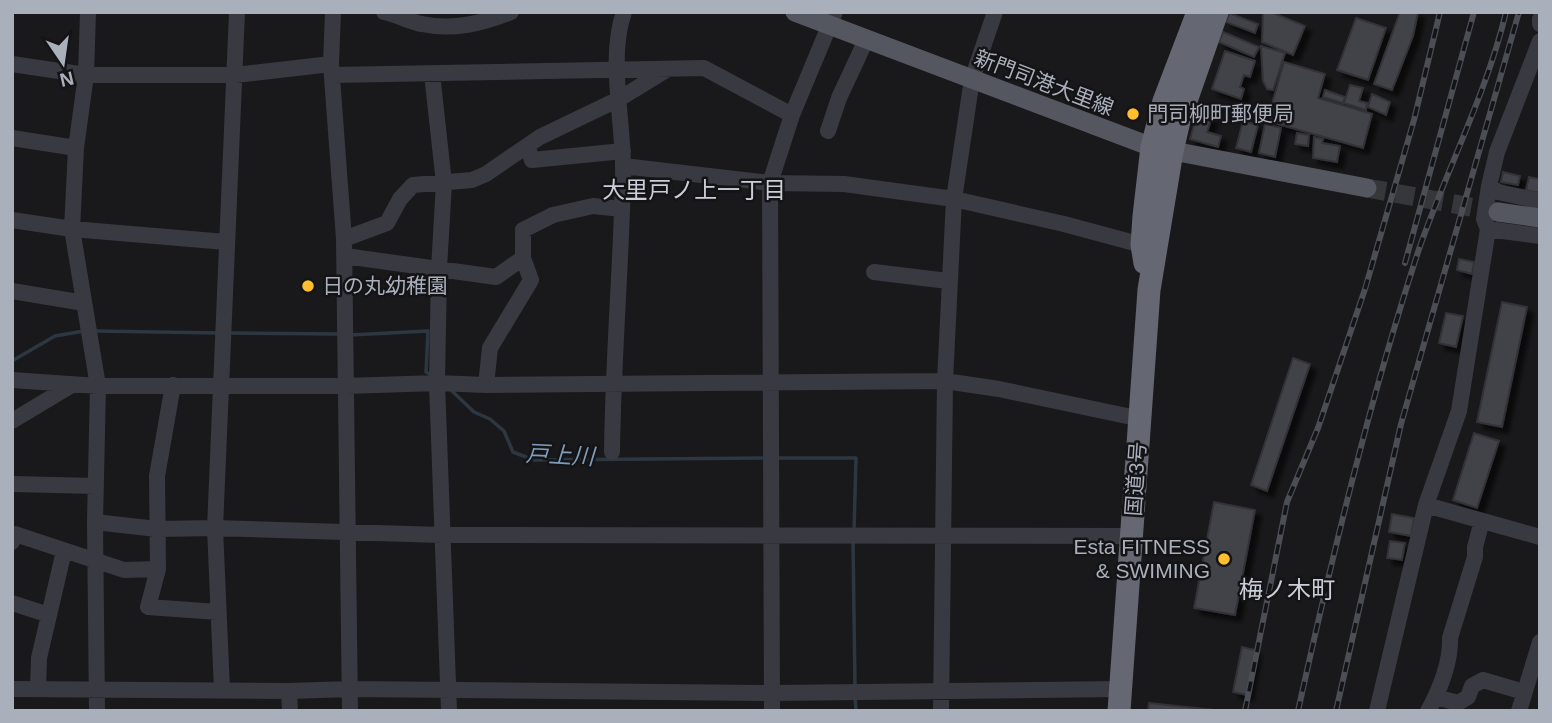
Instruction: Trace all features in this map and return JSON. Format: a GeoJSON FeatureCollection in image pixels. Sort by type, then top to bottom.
{"type":"FeatureCollection","features":[{"type":"Feature","properties":{"kind":"highway","name":"国道3号"},"geometry":{"type":"LineString","coordinates":[[1120,700],[1164,102],[1198,12]]}},
{"type":"Feature","properties":{"kind":"highway","name":"国道3号"},"geometry":{"type":"LineString","coordinates":[[1149,290],[1142,245],[1162,149],[1217,12]]}},
{"type":"Feature","properties":{"kind":"main road","name":"新門司港大里線"},"geometry":{"type":"LineString","coordinates":[[795,12],[832,20],[866,40],[1162,149],[1367,188]]}},
{"type":"Feature","properties":{"kind":"main road"},"geometry":{"type":"LineString","coordinates":[[1498,212],[1540,218]]}},
{"type":"Feature","properties":{"kind":"street"},"geometry":{"type":"LineString","coordinates":[[88,12],[86,75],[76,148],[72,229],[98,386],[95,522],[97,711]]}},
{"type":"Feature","properties":{"kind":"street"},"geometry":{"type":"LineString","coordinates":[[222,690],[215,528],[237,12]]}},
{"type":"Feature","properties":{"kind":"street"},"geometry":{"type":"LineString","coordinates":[[333,12],[331,70],[345,256],[350,711]]}},
{"type":"Feature","properties":{"kind":"street"},"geometry":{"type":"LineString","coordinates":[[384,12],[422,24],[461,26],[482,24],[511,12]]}},
{"type":"Feature","properties":{"kind":"street"},"geometry":{"type":"LineString","coordinates":[[612,452],[612,384],[623,158],[617,70],[624,12]]}},
{"type":"Feature","properties":{"kind":"street"},"geometry":{"type":"LineString","coordinates":[[941,711],[945,381],[954,199],[972,79],[995,12]]}},
{"type":"Feature","properties":{"kind":"street"},"geometry":{"type":"LineString","coordinates":[[772,711],[770,183],[792,115],[832,20]]}},
{"type":"Feature","properties":{"kind":"street"},"geometry":{"type":"LineString","coordinates":[[828,131],[839,98],[866,40]]}},
{"type":"Feature","properties":{"kind":"street"},"geometry":{"type":"LineString","coordinates":[[1377,711],[1426,505],[1459,411],[1488,229],[1484,219],[1497,152],[1540,41]]}},
{"type":"Feature","properties":{"kind":"street"},"geometry":{"type":"LineString","coordinates":[[12,64],[86,75],[235,75],[331,70],[432,74],[705,68],[792,115]]}},
{"type":"Feature","properties":{"kind":"street"},"geometry":{"type":"LineString","coordinates":[[344,239],[387,223],[400,199],[413,185],[472,180],[486,174],[540,137],[620,99],[670,68]]}},
{"type":"Feature","properties":{"kind":"street"},"geometry":{"type":"LineString","coordinates":[[432,74],[444,183],[437,383],[449,711]]}},
{"type":"Feature","properties":{"kind":"street"},"geometry":{"type":"LineString","coordinates":[[12,138],[76,148]]}},
{"type":"Feature","properties":{"kind":"street"},"geometry":{"type":"LineString","coordinates":[[527,146],[532,160],[623,158],[770,183],[844,184],[954,199],[1142,245]]}},
{"type":"Feature","properties":{"kind":"street"},"geometry":{"type":"LineString","coordinates":[[1489,186],[1498,192],[1540,201]]}},
{"type":"Feature","properties":{"kind":"street"},"geometry":{"type":"LineString","coordinates":[[486,385],[490,348],[531,280],[523,258],[523,230],[553,215],[593,206],[622,209]]}},
{"type":"Feature","properties":{"kind":"street"},"geometry":{"type":"LineString","coordinates":[[12,220],[72,229],[226,242]]}},
{"type":"Feature","properties":{"kind":"street"},"geometry":{"type":"LineString","coordinates":[[1488,229],[1540,236]]}},
{"type":"Feature","properties":{"kind":"street"},"geometry":{"type":"LineString","coordinates":[[345,256],[496,277],[523,258]]}},
{"type":"Feature","properties":{"kind":"street"},"geometry":{"type":"LineString","coordinates":[[874,272],[948,281]]}},
{"type":"Feature","properties":{"kind":"street"},"geometry":{"type":"LineString","coordinates":[[12,291],[84,303]]}},
{"type":"Feature","properties":{"kind":"street"},"geometry":{"type":"LineString","coordinates":[[12,380],[98,386],[945,381],[999,389],[1141,419]]}},
{"type":"Feature","properties":{"kind":"street"},"geometry":{"type":"LineString","coordinates":[[12,421],[72,385]]}},
{"type":"Feature","properties":{"kind":"street"},"geometry":{"type":"LineString","coordinates":[[173,385],[157,476],[158,569],[148,607],[218,612]]}},
{"type":"Feature","properties":{"kind":"street"},"geometry":{"type":"LineString","coordinates":[[12,484],[96,485]]}},
{"type":"Feature","properties":{"kind":"street"},"geometry":{"type":"LineString","coordinates":[[1426,505],[1540,537]]}},
{"type":"Feature","properties":{"kind":"street"},"geometry":{"type":"LineString","coordinates":[[1482,521],[1475,557],[1450,638],[1450,649],[1432,704],[1458,703],[1468,698],[1472,686],[1483,680],[1524,692]]}},
{"type":"Feature","properties":{"kind":"street"},"geometry":{"type":"LineString","coordinates":[[95,522],[157,529],[215,528],[349,534],[1132,536]]}},
{"type":"Feature","properties":{"kind":"street"},"geometry":{"type":"LineString","coordinates":[[12,542],[15,534],[124,570],[158,569]]}},
{"type":"Feature","properties":{"kind":"street"},"geometry":{"type":"LineString","coordinates":[[38,689],[39,658],[64,551]]}},
{"type":"Feature","properties":{"kind":"street"},"geometry":{"type":"LineString","coordinates":[[12,603],[49,615]]}},
{"type":"Feature","properties":{"kind":"street"},"geometry":{"type":"LineString","coordinates":[[1519,711],[1540,642]]}},
{"type":"Feature","properties":{"kind":"street"},"geometry":{"type":"LineString","coordinates":[[12,689],[772,693],[941,690],[1120,700]]}},
{"type":"Feature","properties":{"kind":"street"},"geometry":{"type":"LineString","coordinates":[[289,691],[290,711]]}},
{"type":"Feature","properties":{"kind":"building"},"geometry":{"type":"Polygon","coordinates":[[[1263,12],[1271,12],[1305,26],[1293,55],[1262,42],[1263,12]]]}},
{"type":"Feature","properties":{"kind":"building"},"geometry":{"type":"Polygon","coordinates":[[[1400,12],[1418,12],[1413,36],[1392,90],[1374,84],[1400,12]]]}},
{"type":"Feature","properties":{"kind":"building"},"geometry":{"type":"Polygon","coordinates":[[[1229,13],[1258,24],[1255,33],[1226,22],[1229,13]]]}},
{"type":"Feature","properties":{"kind":"building"},"geometry":{"type":"Polygon","coordinates":[[[1356,18],[1386,28],[1368,80],[1337,70],[1356,18]]]}},
{"type":"Feature","properties":{"kind":"building"},"geometry":{"type":"Polygon","coordinates":[[[1223,32],[1259,47],[1254,57],[1219,42],[1223,32]]]}},
{"type":"Feature","properties":{"kind":"building"},"geometry":{"type":"Polygon","coordinates":[[[1261,46],[1285,53],[1273,90],[1267,89],[1263,81],[1261,46]]]}},
{"type":"Feature","properties":{"kind":"building"},"geometry":{"type":"Polygon","coordinates":[[[1225,51],[1255,61],[1250,77],[1244,75],[1240,87],[1244,89],[1241,99],[1212,89],[1225,51]]]}},
{"type":"Feature","properties":{"kind":"building"},"geometry":{"type":"Polygon","coordinates":[[[1284,62],[1325,74],[1318,98],[1372,114],[1363,148],[1267,121],[1284,62]]]}},
{"type":"Feature","properties":{"kind":"building"},"geometry":{"type":"Polygon","coordinates":[[[1350,85],[1363,88],[1359,101],[1367,103],[1366,110],[1344,103],[1350,85]]]}},
{"type":"Feature","properties":{"kind":"building"},"geometry":{"type":"Polygon","coordinates":[[[1325,90],[1345,97],[1343,103],[1323,97],[1325,90]]]}},
{"type":"Feature","properties":{"kind":"building"},"geometry":{"type":"Polygon","coordinates":[[[1372,94],[1390,102],[1386,115],[1368,107],[1372,94]]]}},
{"type":"Feature","properties":{"kind":"building"},"geometry":{"type":"Polygon","coordinates":[[[1198,112],[1212,117],[1207,132],[1221,136],[1218,147],[1190,139],[1198,112]]]}},
{"type":"Feature","properties":{"kind":"building"},"geometry":{"type":"Polygon","coordinates":[[[1243,121],[1258,125],[1251,152],[1236,148],[1243,121]]]}},
{"type":"Feature","properties":{"kind":"building"},"geometry":{"type":"Polygon","coordinates":[[[1265,124],[1281,128],[1275,157],[1259,153],[1265,124]]]}},
{"type":"Feature","properties":{"kind":"building"},"geometry":{"type":"Polygon","coordinates":[[[1297,133],[1309,135],[1308,146],[1295,144],[1297,133]]]}},
{"type":"Feature","properties":{"kind":"building"},"geometry":{"type":"Polygon","coordinates":[[[1314,137],[1323,139],[1322,143],[1340,146],[1337,162],[1313,158],[1314,137]]]}},
{"type":"Feature","properties":{"kind":"building"},"geometry":{"type":"Polygon","coordinates":[[[1503,172],[1520,176],[1518,185],[1501,182],[1503,172]]]}},
{"type":"Feature","properties":{"kind":"building"},"geometry":{"type":"Polygon","coordinates":[[[1529,177],[1540,179],[1540,193],[1526,190],[1529,177]]]}},
{"type":"Feature","properties":{"kind":"building"},"geometry":{"type":"Polygon","coordinates":[[[1459,259],[1474,262],[1472,274],[1457,270],[1459,259]]]}},
{"type":"Feature","properties":{"kind":"building"},"geometry":{"type":"Polygon","coordinates":[[[1502,302],[1527,307],[1502,427],[1477,422],[1502,302]]]}},
{"type":"Feature","properties":{"kind":"building"},"geometry":{"type":"Polygon","coordinates":[[[1446,313],[1463,316],[1456,347],[1439,343],[1446,313]]]}},
{"type":"Feature","properties":{"kind":"building"},"geometry":{"type":"Polygon","coordinates":[[[1293,358],[1310,364],[1267,491],[1251,485],[1293,358]]]}},
{"type":"Feature","properties":{"kind":"building"},"geometry":{"type":"Polygon","coordinates":[[[1474,433],[1499,441],[1477,508],[1453,500],[1474,433]]]}},
{"type":"Feature","properties":{"kind":"building","name":"Esta FITNESS & SWIMING"},"geometry":{"type":"Polygon","coordinates":[[[1214,502],[1255,510],[1235,615],[1194,608],[1214,502]]]}},
{"type":"Feature","properties":{"kind":"building"},"geometry":{"type":"Polygon","coordinates":[[[1392,514],[1414,518],[1411,536],[1389,532],[1392,514]]]}},
{"type":"Feature","properties":{"kind":"building"},"geometry":{"type":"Polygon","coordinates":[[[1390,541],[1405,543],[1402,560],[1387,558],[1390,541]]]}},
{"type":"Feature","properties":{"kind":"building"},"geometry":{"type":"Polygon","coordinates":[[[1242,647],[1255,650],[1247,695],[1233,692],[1242,647]]]}},
{"type":"Feature","properties":{"kind":"building"},"geometry":{"type":"Polygon","coordinates":[[[1149,703],[1224,711],[1148,711],[1149,703]]]}},
{"type":"Feature","properties":{"kind":"waterway","name":"戸上川"},"geometry":{"type":"LineString","coordinates":[[12,361],[55,336],[84,331]]}},
{"type":"Feature","properties":{"kind":"waterway","name":"戸上川"},"geometry":{"type":"LineString","coordinates":[[95,331],[220,333]]}},
{"type":"Feature","properties":{"kind":"waterway","name":"戸上川"},"geometry":{"type":"LineString","coordinates":[[350,335],[428,331],[426,372],[431,375]]}},
{"type":"Feature","properties":{"kind":"waterway","name":"戸上川"},"geometry":{"type":"LineString","coordinates":[[228,333],[339,334]]}},
{"type":"Feature","properties":{"kind":"waterway","name":"戸上川"},"geometry":{"type":"LineString","coordinates":[[451,390],[474,412],[490,419],[504,431],[513,452],[534,460],[767,458]]}},
{"type":"Feature","properties":{"kind":"waterway","name":"戸上川"},"geometry":{"type":"LineString","coordinates":[[775,458],[856,458],[854,531]]}},
{"type":"Feature","properties":{"kind":"waterway","name":"戸上川"},"geometry":{"type":"LineString","coordinates":[[853,542],[855,688]]}},
{"type":"Feature","properties":{"kind":"waterway","name":"戸上川"},"geometry":{"type":"LineString","coordinates":[[855,696],[856,711]]}},
{"type":"Feature","properties":{"kind":"tunnel"},"geometry":{"type":"LineString","coordinates":[[1367,188],[1498,212]]}},
{"type":"Feature","properties":{"kind":"railway"},"geometry":{"type":"LineString","coordinates":[[1245,711],[1287,502],[1318,428],[1365,289],[1414,120],[1440,12]]}},
{"type":"Feature","properties":{"kind":"railway"},"geometry":{"type":"LineString","coordinates":[[1405,263],[1474,12]]}},
{"type":"Feature","properties":{"kind":"railway"},"geometry":{"type":"LineString","coordinates":[[1298,711],[1352,480],[1383,365],[1418,252],[1477,103],[1506,12]]}},
{"type":"Feature","properties":{"kind":"railway"},"geometry":{"type":"LineString","coordinates":[[1336,711],[1401,424],[1519,12]]}},
{"type":"Feature","properties":{"kind":"place","name":"門司柳町郵便局"},"geometry":{"type":"Point","coordinates":[1133,114]}},
{"type":"Feature","properties":{"kind":"place","name":"日の丸幼稚園"},"geometry":{"type":"Point","coordinates":[308,286]}},
{"type":"Feature","properties":{"kind":"place","name":"Esta FITNESS & SWIMING"},"geometry":{"type":"Point","coordinates":[1224,559]}},
{"type":"Feature","properties":{"kind":"district","name":"大里戸ノ上一丁目"},"geometry":{"type":"Point","coordinates":[694,190]}},
{"type":"Feature","properties":{"kind":"district","name":"梅ノ木町"},"geometry":{"type":"Point","coordinates":[1287,590]}}]}
